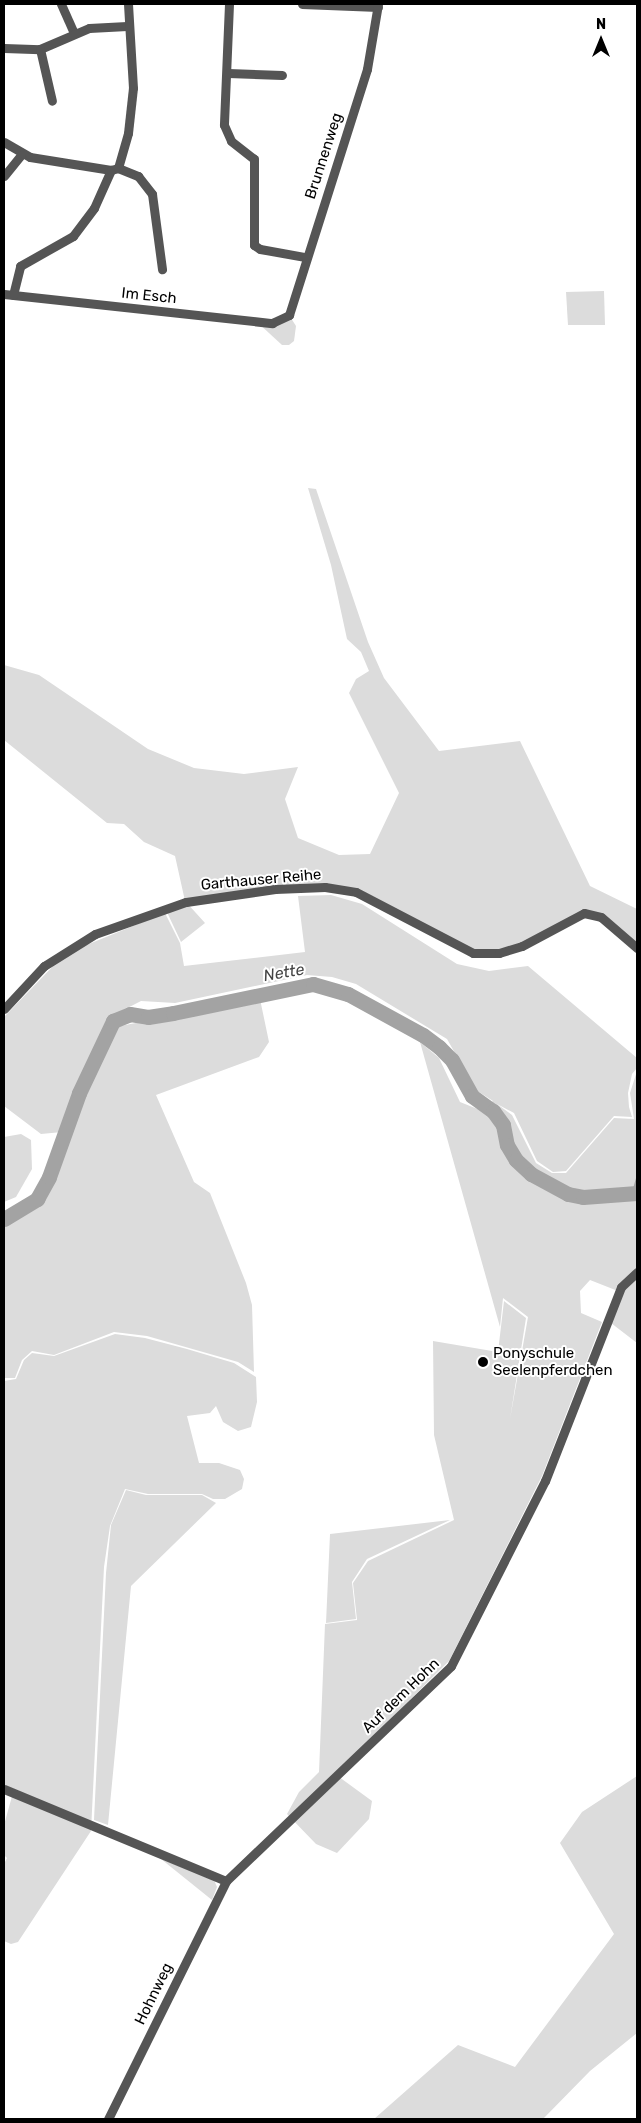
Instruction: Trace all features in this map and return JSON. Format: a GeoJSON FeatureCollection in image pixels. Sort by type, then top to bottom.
{"type":"FeatureCollection","features":[{"type":"Feature","properties":{"kind":"street"},"geometry":{"type":"LineString","coordinates":[[61,4],[74,33]]}},
{"type":"Feature","properties":{"kind":"street"},"geometry":{"type":"LineString","coordinates":[[8,295],[20,266],[56,248],[78,231],[94,208],[115,169],[133,96],[133,57],[127,26],[128,4]]}},
{"type":"Feature","properties":{"kind":"street"},"geometry":{"type":"LineString","coordinates":[[229,4],[226,134],[250,153],[255,166],[254,245],[260,249],[305,257]]}},
{"type":"Feature","properties":{"kind":"street"},"geometry":{"type":"LineString","coordinates":[[302,4],[378,5]]}},
{"type":"Feature","properties":{"kind":"street","name":"Brunnenweg"},"geometry":{"type":"LineString","coordinates":[[289,315],[305,257],[367,69],[378,5]]}},
{"type":"Feature","properties":{"kind":"street"},"geometry":{"type":"LineString","coordinates":[[4,48],[40,49],[74,33],[106,26],[127,26]]}},
{"type":"Feature","properties":{"kind":"street"},"geometry":{"type":"LineString","coordinates":[[40,49],[52,101]]}},
{"type":"Feature","properties":{"kind":"street"},"geometry":{"type":"LineString","coordinates":[[228,72],[282,75]]}},
{"type":"Feature","properties":{"kind":"street"},"geometry":{"type":"LineString","coordinates":[[4,142],[21,155],[115,169],[138,176],[152,194],[162,269]]}},
{"type":"Feature","properties":{"kind":"street"},"geometry":{"type":"LineString","coordinates":[[4,176],[21,155]]}},
{"type":"Feature","properties":{"kind":"street","name":"Im Esch"},"geometry":{"type":"LineString","coordinates":[[8,295],[272,323],[289,315]]}},
{"type":"Feature","properties":{"kind":"street","name":"Garthauser Reihe"},"geometry":{"type":"LineString","coordinates":[[4,1009],[44,966],[95,934],[173,905],[267,890],[325,887],[356,892],[473,953],[499,953],[522,946],[584,913],[601,917],[637,948]]}},
{"type":"Feature","properties":{"kind":"street","name":"Auf dem Hohn"},"geometry":{"type":"LineString","coordinates":[[226,1881],[451,1666],[545,1481],[621,1287],[637,1272]]}},
{"type":"Feature","properties":{"kind":"street"},"geometry":{"type":"LineString","coordinates":[[4,1789],[226,1881]]}},
{"type":"Feature","properties":{"kind":"street","name":"Hohnweg"},"geometry":{"type":"LineString","coordinates":[[108,2119],[226,1881]]}},
{"type":"Feature","properties":{"kind":"shaded area"},"geometry":{"type":"Polygon","coordinates":[[[604,291],[605,325],[568,325],[566,292],[604,291]]]}},
{"type":"Feature","properties":{"kind":"shaded area"},"geometry":{"type":"Polygon","coordinates":[[[289,315],[296,326],[294,341],[289,345],[282,345],[257,322],[289,315]]]}},
{"type":"Feature","properties":{"kind":"shaded area"},"geometry":{"type":"Polygon","coordinates":[[[308,488],[316,489],[368,642],[384,678],[439,751],[520,741],[590,886],[637,909],[637,948],[612,925],[584,913],[522,946],[473,953],[370,899],[325,887],[186,902],[205,923],[181,942],[165,908],[185,901],[175,856],[144,842],[124,824],[107,823],[4,740],[4,665],[39,675],[148,749],[194,768],[244,774],[298,767],[285,799],[298,838],[339,855],[370,854],[399,793],[349,693],[356,679],[369,671],[361,652],[347,639],[331,565],[308,488]]]}},
{"type":"Feature","properties":{"kind":"shaded area"},"geometry":{"type":"Polygon","coordinates":[[[331,895],[362,904],[457,964],[489,971],[528,966],[637,1058],[637,1068],[632,1074],[628,1093],[632,1117],[614,1116],[566,1171],[553,1172],[537,1161],[514,1113],[497,1104],[512,1115],[536,1163],[552,1173],[566,1173],[614,1118],[634,1119],[630,1093],[637,1071],[637,1343],[611,1323],[623,1293],[590,1280],[580,1291],[581,1313],[602,1322],[542,1476],[449,1661],[335,1774],[372,1801],[369,1819],[337,1853],[316,1844],[287,1814],[299,1792],[319,1772],[325,1624],[357,1620],[353,1583],[368,1561],[454,1520],[434,1435],[433,1341],[498,1352],[504,1301],[526,1318],[510,1419],[528,1317],[503,1298],[500,1327],[420,1042],[439,1058],[460,1102],[480,1110],[493,1101],[476,1090],[447,1039],[356,984],[332,977],[307,975],[175,1003],[141,1001],[108,1018],[74,1093],[62,1132],[41,1134],[4,1106],[4,1017],[57,962],[84,946],[165,913],[180,943],[184,966],[305,952],[298,896],[331,895]]]}},
{"type":"Feature","properties":{"kind":"shaded area"},"geometry":{"type":"Polygon","coordinates":[[[260,999],[269,1042],[259,1057],[156,1095],[194,1182],[210,1193],[246,1283],[252,1305],[254,1372],[238,1362],[147,1336],[114,1332],[54,1355],[32,1351],[22,1360],[15,1378],[4,1378],[4,1223],[31,1207],[47,1189],[109,1033],[115,1027],[260,999]]]}},
{"type":"Feature","properties":{"kind":"shaded area"},"geometry":{"type":"Polygon","coordinates":[[[21,1134],[31,1140],[32,1169],[16,1197],[4,1202],[4,1137],[21,1134]]]}},
{"type":"Feature","properties":{"kind":"shaded area"},"geometry":{"type":"Polygon","coordinates":[[[115,1334],[145,1338],[234,1363],[256,1377],[257,1402],[251,1427],[238,1431],[223,1422],[216,1406],[210,1413],[187,1416],[199,1463],[219,1463],[240,1470],[244,1479],[242,1489],[225,1499],[213,1499],[202,1494],[148,1494],[125,1489],[110,1526],[104,1567],[91,1831],[18,1942],[11,1944],[4,1941],[4,1864],[7,1858],[4,1855],[4,1825],[14,1789],[4,1785],[4,1381],[16,1379],[24,1360],[32,1353],[54,1356],[115,1334]]]}},
{"type":"Feature","properties":{"kind":"shaded area"},"geometry":{"type":"Polygon","coordinates":[[[126,1490],[146,1495],[202,1495],[216,1503],[131,1586],[108,1825],[94,1820],[106,1573],[111,1525],[126,1490]]]}},
{"type":"Feature","properties":{"kind":"shaded area"},"geometry":{"type":"Polygon","coordinates":[[[450,1520],[367,1559],[352,1582],[356,1619],[326,1623],[330,1534],[450,1520]]]}},
{"type":"Feature","properties":{"kind":"shaded area"},"geometry":{"type":"Polygon","coordinates":[[[637,1776],[637,2033],[590,2071],[543,2119],[374,2119],[458,2045],[515,2067],[614,1934],[560,1843],[582,1812],[637,1776]]]}},
{"type":"Feature","properties":{"kind":"shaded area"},"geometry":{"type":"Polygon","coordinates":[[[161,1859],[214,1880],[217,1887],[212,1900],[161,1859]]]}},
{"type":"Feature","properties":{"kind":"waterway","name":"Nette"},"geometry":{"type":"LineString","coordinates":[[4,1219],[37,1199],[49,1177],[79,1093],[113,1021],[130,1014],[148,1017],[173,1013],[313,984],[348,994],[423,1035],[439,1047],[452,1060],[472,1096],[493,1111],[503,1125],[507,1145],[516,1160],[531,1174],[568,1194],[583,1197],[637,1193]]}},
{"type":"Feature","properties":{"kind":"waterway"},"geometry":{"type":"LineString","coordinates":[[633,1192],[637,1178]]}},
{"type":"Feature","properties":{"kind":"place","name":"Ponyschule Seelenpferdchen"},"geometry":{"type":"Point","coordinates":[483,1362]}}]}
